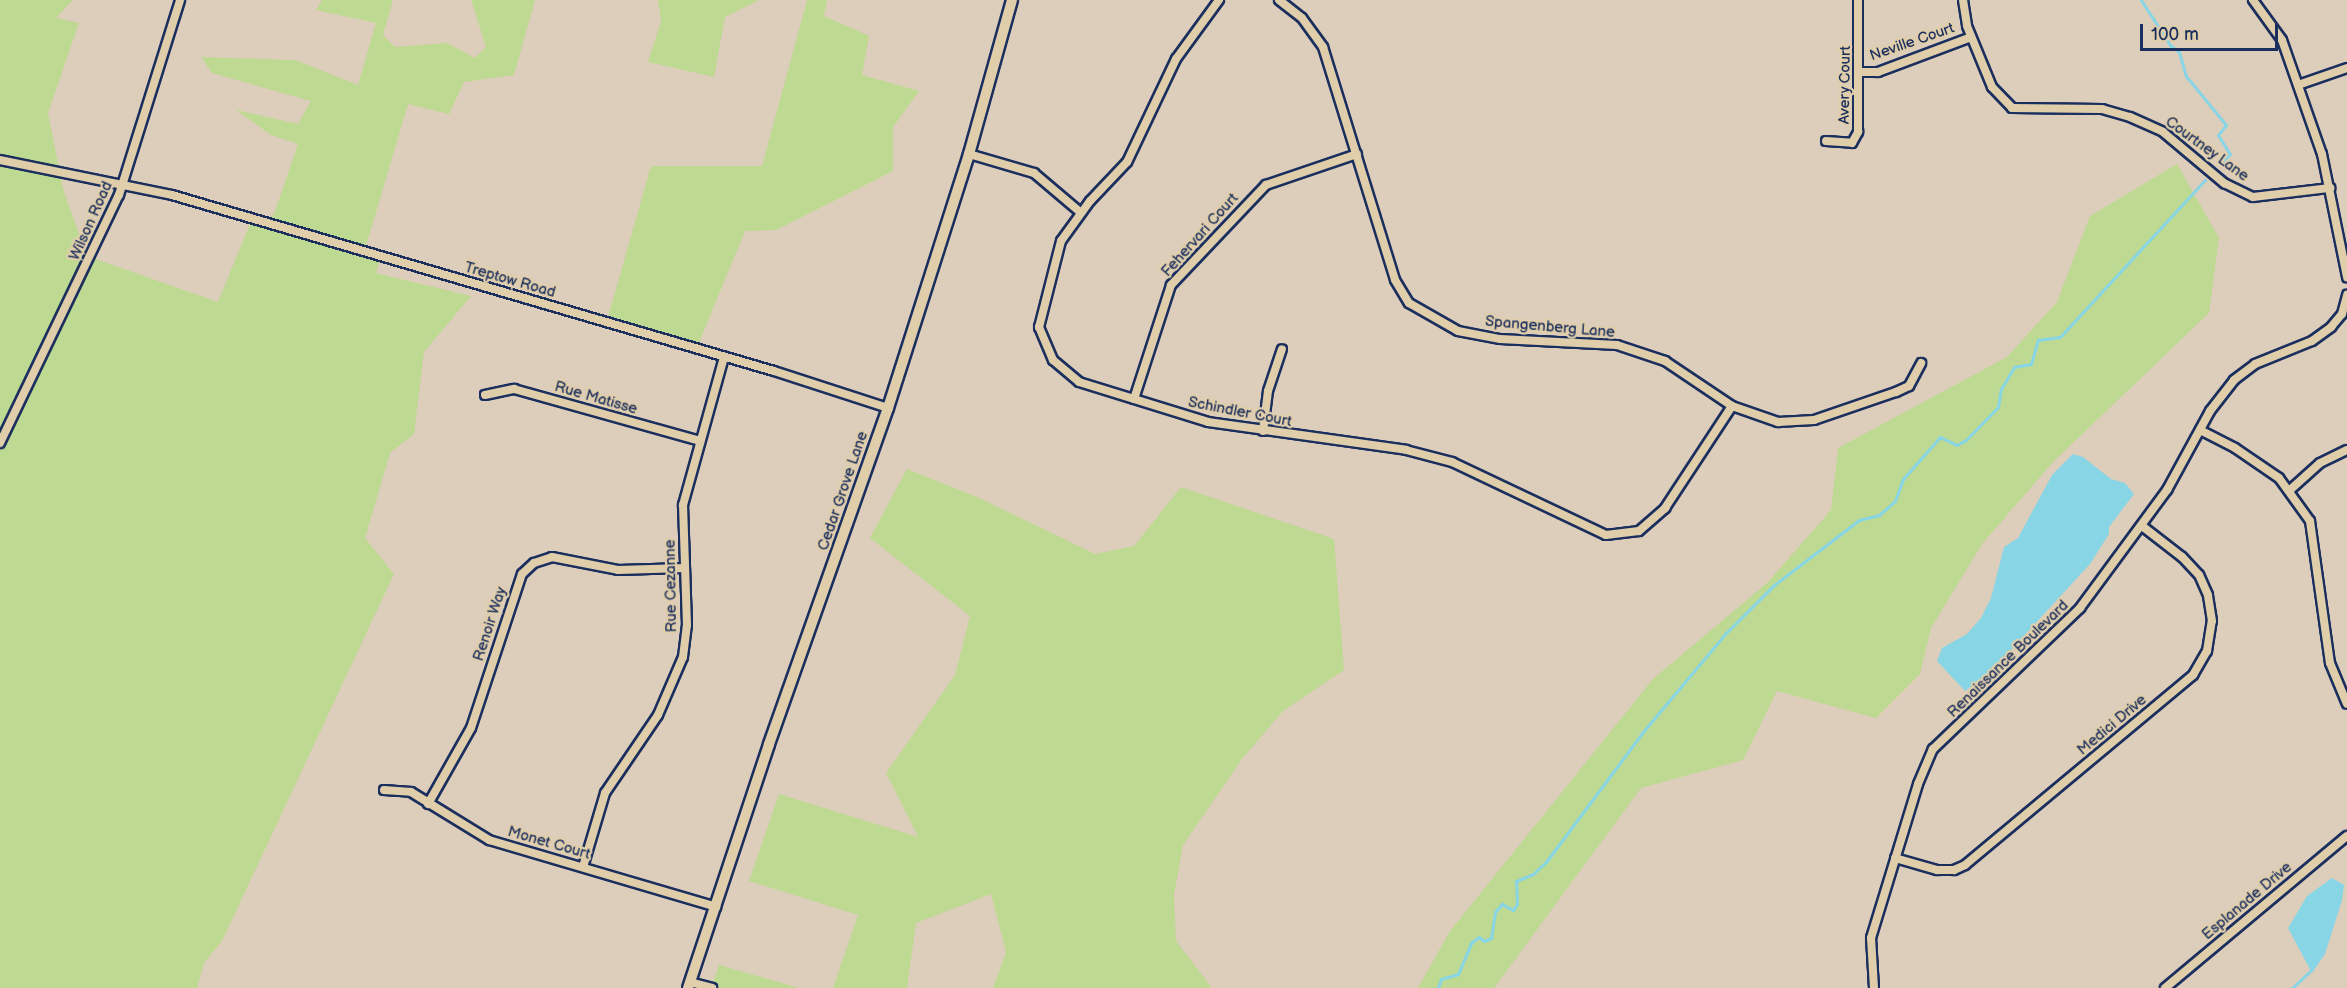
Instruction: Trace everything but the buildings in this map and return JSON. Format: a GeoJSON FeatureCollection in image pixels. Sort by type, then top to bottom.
{"type":"FeatureCollection","features":[{"type":"Feature","properties":{"kind":"main road","name":"Cedar Grove Lane"},"geometry":{"type":"LineString","coordinates":[[689,985],[769,744],[888,408],[969,154],[1012,0]]}},
{"type":"Feature","properties":{"kind":"street","name":"Wilson Road"},"geometry":{"type":"LineString","coordinates":[[0,443],[122,183],[180,0]]}},
{"type":"Feature","properties":{"kind":"street","name":"Schindler Court"},"geometry":{"type":"LineString","coordinates":[[1219,0],[1176,58],[1127,162],[1080,212],[1061,241],[1039,327],[1044,347],[1053,360],[1078,382],[1208,422],[1406,450],[1452,462],[1606,535],[1639,531],[1665,508],[1732,406]]}},
{"type":"Feature","properties":{"kind":"street","name":"Spangenberg Lane"},"geometry":{"type":"LineString","coordinates":[[1279,0],[1302,18],[1323,47],[1395,280],[1409,303],[1458,331],[1500,339],[1617,345],[1665,361],[1732,406],[1772,421],[1814,420],[1909,386],[1921,363]]}},
{"type":"Feature","properties":{"kind":"street","name":"Avery Court"},"geometry":{"type":"LineString","coordinates":[[1826,141],[1852,142],[1858,132],[1861,72],[1858,0]]}},
{"type":"Feature","properties":{"kind":"street","name":"Courtney Lane"},"geometry":{"type":"LineString","coordinates":[[1963,0],[1971,37],[1992,87],[2012,108],[2102,109],[2130,117],[2163,132],[2224,183],[2253,197],[2330,188]]}},
{"type":"Feature","properties":{"kind":"street"},"geometry":{"type":"LineString","coordinates":[[2253,0],[2282,40],[2322,154],[2347,277]]}},
{"type":"Feature","properties":{"kind":"street","name":"Neville Court"},"geometry":{"type":"LineString","coordinates":[[1861,72],[1878,72],[1971,37]]}},
{"type":"Feature","properties":{"kind":"street"},"geometry":{"type":"LineString","coordinates":[[2298,85],[2347,68]]}},
{"type":"Feature","properties":{"kind":"street"},"geometry":{"type":"LineString","coordinates":[[969,154],[1034,173],[1080,212]]}},
{"type":"Feature","properties":{"kind":"street","name":"Fehervari Court"},"geometry":{"type":"LineString","coordinates":[[1134,399],[1171,285],[1266,185],[1357,154]]}},
{"type":"Feature","properties":{"kind":"street","name":"Treptow Road"},"geometry":{"type":"LineString","coordinates":[[0,160],[38,170],[122,183],[724,357],[888,408]]}},
{"type":"Feature","properties":{"kind":"street","name":"Renaissance Boulevard"},"geometry":{"type":"LineString","coordinates":[[1874,988],[1871,938],[1895,858],[1933,749],[2056,634],[2142,526],[2200,430],[2234,380],[2255,364],[2312,341],[2331,327],[2342,315],[2347,295]]}},
{"type":"Feature","properties":{"kind":"street"},"geometry":{"type":"LineString","coordinates":[[1263,431],[1268,391],[1282,349]]}},
{"type":"Feature","properties":{"kind":"street","name":"Rue Cezanne"},"geometry":{"type":"LineString","coordinates":[[583,867],[605,793],[671,691],[683,657],[687,625],[683,505],[724,357]]}},
{"type":"Feature","properties":{"kind":"street","name":"Rue Matisse"},"geometry":{"type":"LineString","coordinates":[[485,395],[514,389],[700,441]]}},
{"type":"Feature","properties":{"kind":"street"},"geometry":{"type":"LineString","coordinates":[[2200,430],[2261,465],[2290,490],[2310,521],[2330,663],[2347,704]]}},
{"type":"Feature","properties":{"kind":"street"},"geometry":{"type":"LineString","coordinates":[[2290,490],[2320,463],[2347,450]]}},
{"type":"Feature","properties":{"kind":"street","name":"Medici Drive"},"geometry":{"type":"LineString","coordinates":[[1895,858],[1937,870],[1954,870],[1965,865],[2193,675],[2207,651],[2212,621],[2208,595],[2199,576],[2182,557],[2142,526]]}},
{"type":"Feature","properties":{"kind":"street","name":"Renoir Way"},"geometry":{"type":"LineString","coordinates":[[428,804],[471,728],[522,574],[534,563],[552,557],[618,570],[685,568]]}},
{"type":"Feature","properties":{"kind":"street","name":"Monet Court"},"geometry":{"type":"LineString","coordinates":[[384,790],[411,792],[476,836],[716,907]]}},
{"type":"Feature","properties":{"kind":"street","name":"Esplanade Drive"},"geometry":{"type":"LineString","coordinates":[[2164,988],[2347,836]]}},
{"type":"Feature","properties":{"kind":"street"},"geometry":{"type":"LineString","coordinates":[[689,985],[712,988]]}},
{"type":"Feature","properties":{"kind":"green space"},"geometry":{"type":"Polygon","coordinates":[[[0,0],[73,0],[56,18],[79,23],[48,113],[63,189],[87,256],[218,302],[252,219],[266,221],[274,214],[298,144],[271,135],[236,110],[298,124],[311,101],[212,73],[201,57],[295,60],[358,85],[376,23],[316,10],[322,0],[393,0],[383,35],[395,47],[447,43],[475,58],[486,47],[471,0],[535,0],[514,75],[464,82],[449,114],[408,104],[364,253],[380,258],[376,273],[471,296],[424,352],[414,434],[390,453],[365,538],[394,574],[222,941],[204,963],[197,988],[0,988],[0,0]]]}},
{"type":"Feature","properties":{"kind":"green space"},"geometry":{"type":"Polygon","coordinates":[[[658,0],[759,0],[725,17],[714,77],[648,62],[661,21],[658,0]]]}},
{"type":"Feature","properties":{"kind":"green space"},"geometry":{"type":"Polygon","coordinates":[[[807,0],[827,0],[824,16],[869,36],[862,75],[919,91],[893,127],[893,171],[776,230],[745,231],[696,350],[606,324],[651,166],[762,166],[807,0]]]}},
{"type":"Feature","properties":{"kind":"green space"},"geometry":{"type":"Polygon","coordinates":[[[2177,164],[2219,238],[2209,313],[2053,462],[1982,544],[1931,628],[1920,674],[1876,718],[1777,691],[1743,760],[1641,788],[1494,988],[1418,988],[1450,931],[1653,679],[1767,583],[1831,510],[1838,448],[2007,357],[2057,302],[2090,216],[2177,164]]]}},
{"type":"Feature","properties":{"kind":"green space"},"geometry":{"type":"Polygon","coordinates":[[[907,469],[977,497],[1095,554],[1134,546],[1181,487],[1334,539],[1344,670],[1283,711],[1242,759],[1183,845],[1174,895],[1176,941],[1212,988],[993,988],[1006,952],[991,894],[916,923],[907,988],[833,988],[858,915],[749,881],[779,794],[918,837],[886,773],[955,675],[970,616],[870,538],[907,469]]]}},
{"type":"Feature","properties":{"kind":"green space"},"geometry":{"type":"Polygon","coordinates":[[[719,965],[799,988],[711,988],[719,965]]]}},
{"type":"Feature","properties":{"kind":"water"},"geometry":{"type":"Polygon","coordinates":[[[2073,454],[2083,457],[2111,479],[2125,483],[2134,494],[2109,527],[2109,534],[2090,564],[1988,675],[1965,691],[1937,661],[1942,648],[1967,634],[1981,618],[1991,598],[2004,547],[2018,538],[2052,475],[2073,454]]]}},
{"type":"Feature","properties":{"kind":"water"},"geometry":{"type":"Polygon","coordinates":[[[2332,878],[2344,885],[2342,900],[2325,954],[2312,973],[2288,928],[2307,896],[2332,878]]]}},
{"type":"Feature","properties":{"kind":"waterway"},"geometry":{"type":"LineString","coordinates":[[2141,0],[2170,45],[2179,52],[2186,76],[2226,125],[2218,135],[2230,154],[2220,164]]}},
{"type":"Feature","properties":{"kind":"waterway"},"geometry":{"type":"LineString","coordinates":[[1438,988],[1441,979],[1458,974],[1471,943],[1479,937],[1484,941],[1491,938],[1495,912],[1502,904],[1513,910],[1517,904],[1516,881],[1533,874],[1546,862],[1642,733],[1726,633],[1774,585],[1859,520],[1879,515],[1895,501],[1903,479],[1940,437],[1957,445],[1966,440],[1998,407],[2001,389],[2014,367],[2031,364],[2038,340],[2060,337],[2205,180]]}},
{"type":"Feature","properties":{"kind":"waterway"},"geometry":{"type":"LineString","coordinates":[[2292,988],[2310,971]]}}]}
